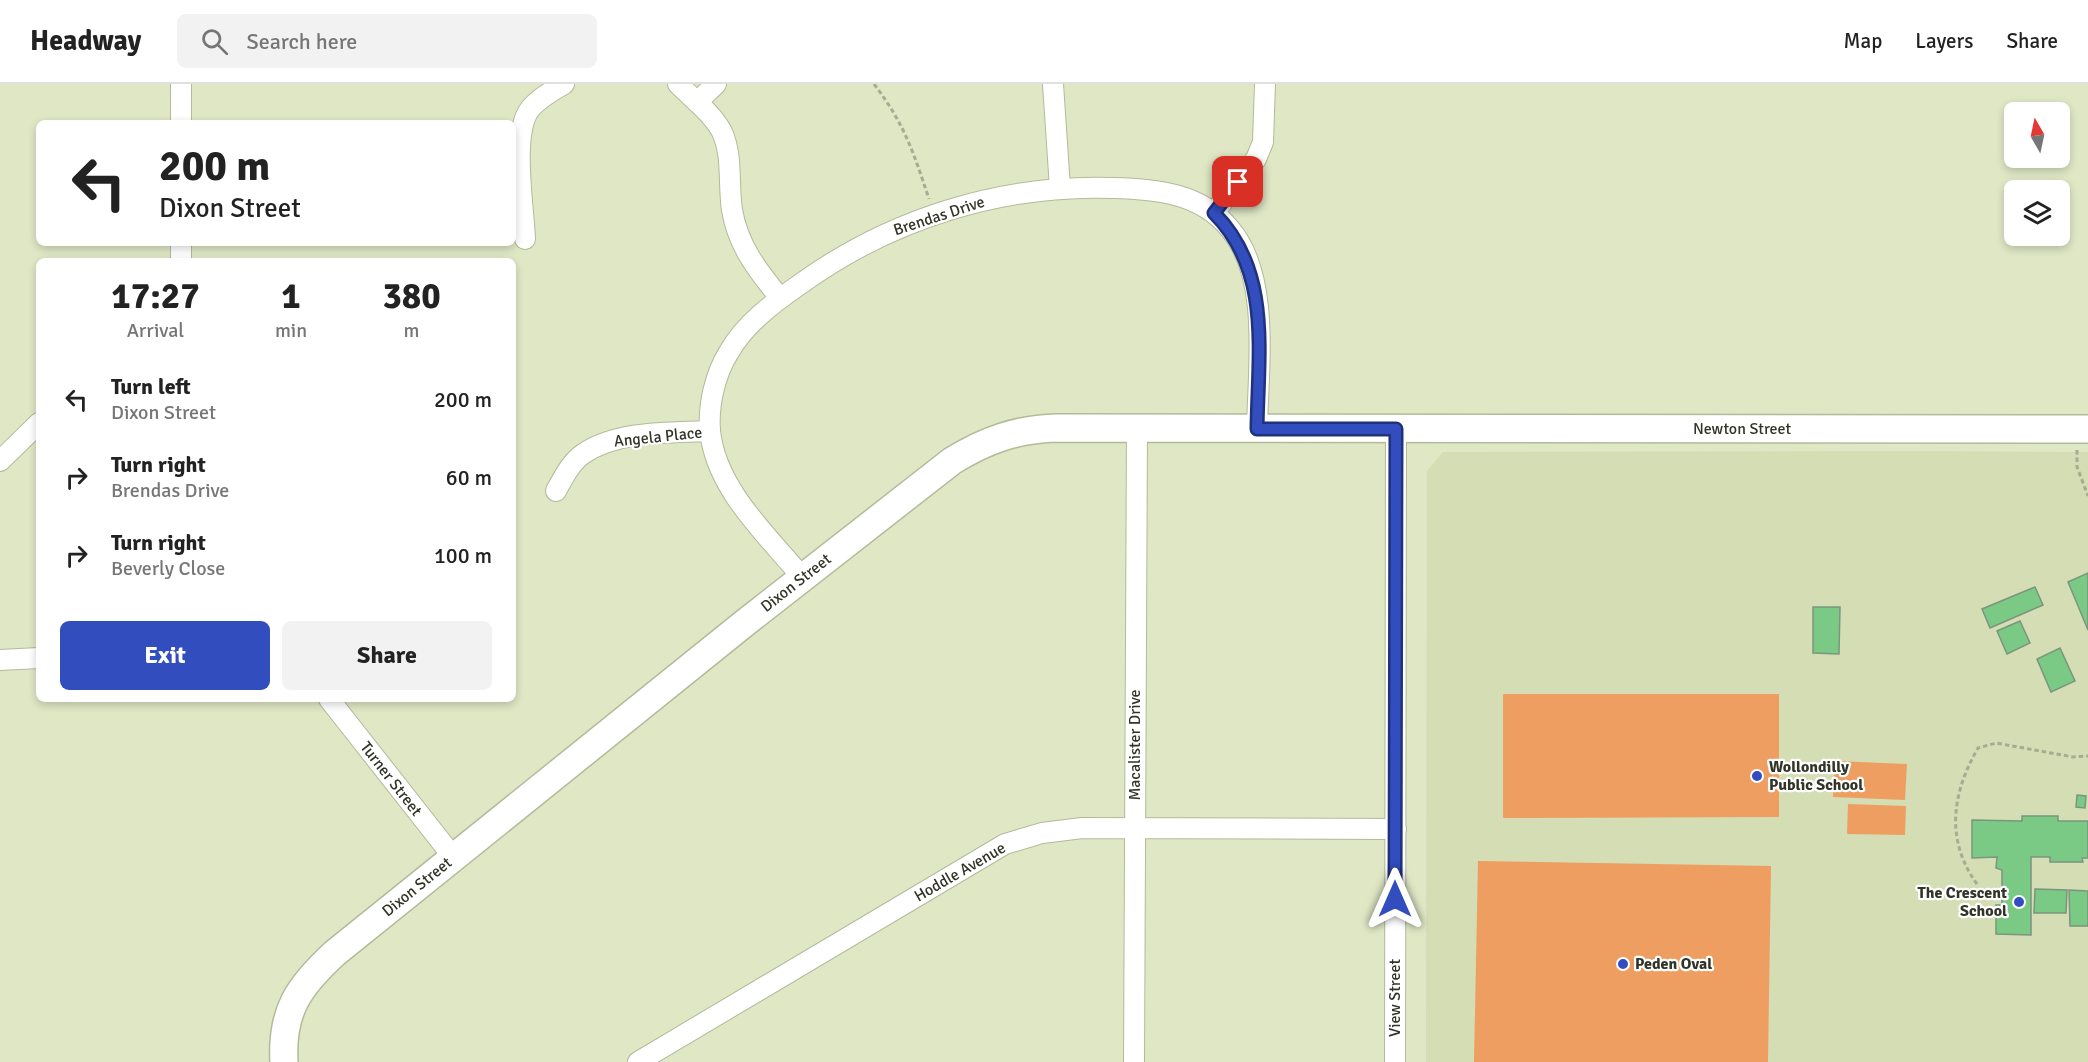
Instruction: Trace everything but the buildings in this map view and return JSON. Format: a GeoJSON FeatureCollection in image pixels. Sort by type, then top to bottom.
{"type":"FeatureCollection","features":[{"type":"Feature","properties":{"kind":"street"},"geometry":{"type":"LineString","coordinates":[[181,84],[181,120]]}},
{"type":"Feature","properties":{"kind":"street"},"geometry":{"type":"LineString","coordinates":[[525,239],[521,144],[523,122],[529,110],[541,98],[564,84]]}},
{"type":"Feature","properties":{"kind":"street"},"geometry":{"type":"LineString","coordinates":[[678,84],[720,129],[726,144],[732,210],[739,237],[752,263],[780,298]]}},
{"type":"Feature","properties":{"kind":"street"},"geometry":{"type":"LineString","coordinates":[[697,102],[716,84]]}},
{"type":"Feature","properties":{"kind":"street"},"geometry":{"type":"LineString","coordinates":[[1053,84],[1060,188]]}},
{"type":"Feature","properties":{"kind":"street"},"geometry":{"type":"LineString","coordinates":[[1214,213],[1256,159],[1263,142],[1265,84]]}},
{"type":"Feature","properties":{"kind":"street","name":"Brendas Drive"},"geometry":{"type":"LineString","coordinates":[[802,577],[732,491],[721,471],[710,431],[711,404],[718,376],[729,352],[745,330],[780,298],[855,249],[891,231],[934,215],[988,200],[1060,188],[1095,187],[1165,191],[1191,199],[1214,213],[1231,230],[1243,249],[1256,297],[1257,429]]}},
{"type":"Feature","properties":{"kind":"street"},"geometry":{"type":"LineString","coordinates":[[0,461],[36,426]]}},
{"type":"Feature","properties":{"kind":"street","name":"Macalister Drive"},"geometry":{"type":"LineString","coordinates":[[1134,1062],[1137,428]]}},
{"type":"Feature","properties":{"kind":"street","name":"Dixon Street"},"geometry":{"type":"LineString","coordinates":[[284,1062],[283,1042],[287,1018],[296,996],[311,975],[335,952],[802,577],[952,461],[987,441],[1032,429],[1396,429]]}},
{"type":"Feature","properties":{"kind":"street","name":"Newton Street"},"geometry":{"type":"LineString","coordinates":[[1396,429],[2082,440]]}},
{"type":"Feature","properties":{"kind":"street","name":"View Street"},"geometry":{"type":"LineString","coordinates":[[1395,1062],[1396,429]]}},
{"type":"Feature","properties":{"kind":"street","name":"Angela Place"},"geometry":{"type":"LineString","coordinates":[[556,491],[582,454],[603,443],[627,438],[710,431]]}},
{"type":"Feature","properties":{"kind":"street"},"geometry":{"type":"LineString","coordinates":[[0,660],[36,658]]}},
{"type":"Feature","properties":{"kind":"street","name":"Turner Street"},"geometry":{"type":"LineString","coordinates":[[331,702],[453,858]]}},
{"type":"Feature","properties":{"kind":"street","name":"Hoddle Avenue"},"geometry":{"type":"LineString","coordinates":[[638,1062],[1005,844],[1042,833],[1082,828],[1396,829]]}},
{"type":"Feature","properties":{"kind":"path"},"geometry":{"type":"LineString","coordinates":[[874,84],[893,108],[904,128],[934,215]]}},
{"type":"Feature","properties":{"kind":"path"},"geometry":{"type":"LineString","coordinates":[[2082,440],[2077,467],[2088,496]]}},
{"type":"Feature","properties":{"kind":"path"},"geometry":{"type":"LineString","coordinates":[[1977,884],[1965,868],[1956,840],[1956,808],[1962,775],[1978,748],[1996,742],[2073,757],[2088,756]]}},
{"type":"Feature","properties":{"kind":"shaded area","name":"Wollondilly Public School"},"geometry":{"type":"Polygon","coordinates":[[[1443,452],[2088,452],[2088,1062],[1426,1062],[1427,471],[1443,452]]]}},
{"type":"Feature","properties":{"kind":"shaded area"},"geometry":{"type":"Polygon","coordinates":[[[1503,694],[1779,694],[1779,817],[1503,818],[1503,694]]]}},
{"type":"Feature","properties":{"kind":"shaded area"},"geometry":{"type":"Polygon","coordinates":[[[1835,761],[1907,764],[1905,800],[1833,797],[1835,761]]]}},
{"type":"Feature","properties":{"kind":"shaded area"},"geometry":{"type":"Polygon","coordinates":[[[1848,804],[1906,806],[1905,835],[1847,834],[1848,804]]]}},
{"type":"Feature","properties":{"kind":"shaded area","name":"Peden Oval"},"geometry":{"type":"Polygon","coordinates":[[[1478,861],[1771,866],[1768,1062],[1474,1062],[1478,861]]]}},
{"type":"Feature","properties":{"kind":"place","name":"Wollondilly Public School"},"geometry":{"type":"Point","coordinates":[1757,776]}},
{"type":"Feature","properties":{"kind":"place","name":"The Crescent School"},"geometry":{"type":"Point","coordinates":[2019,902]}},
{"type":"Feature","properties":{"kind":"place","name":"Peden Oval"},"geometry":{"type":"Point","coordinates":[1623,964]}},
{"type":"Feature","properties":{"kind":"route"},"geometry":{"type":"LineString","coordinates":[[1238,182],[1214,213],[1231,230],[1243,249],[1250,267],[1258,307],[1257,429],[1396,429],[1395,899]]}}]}
